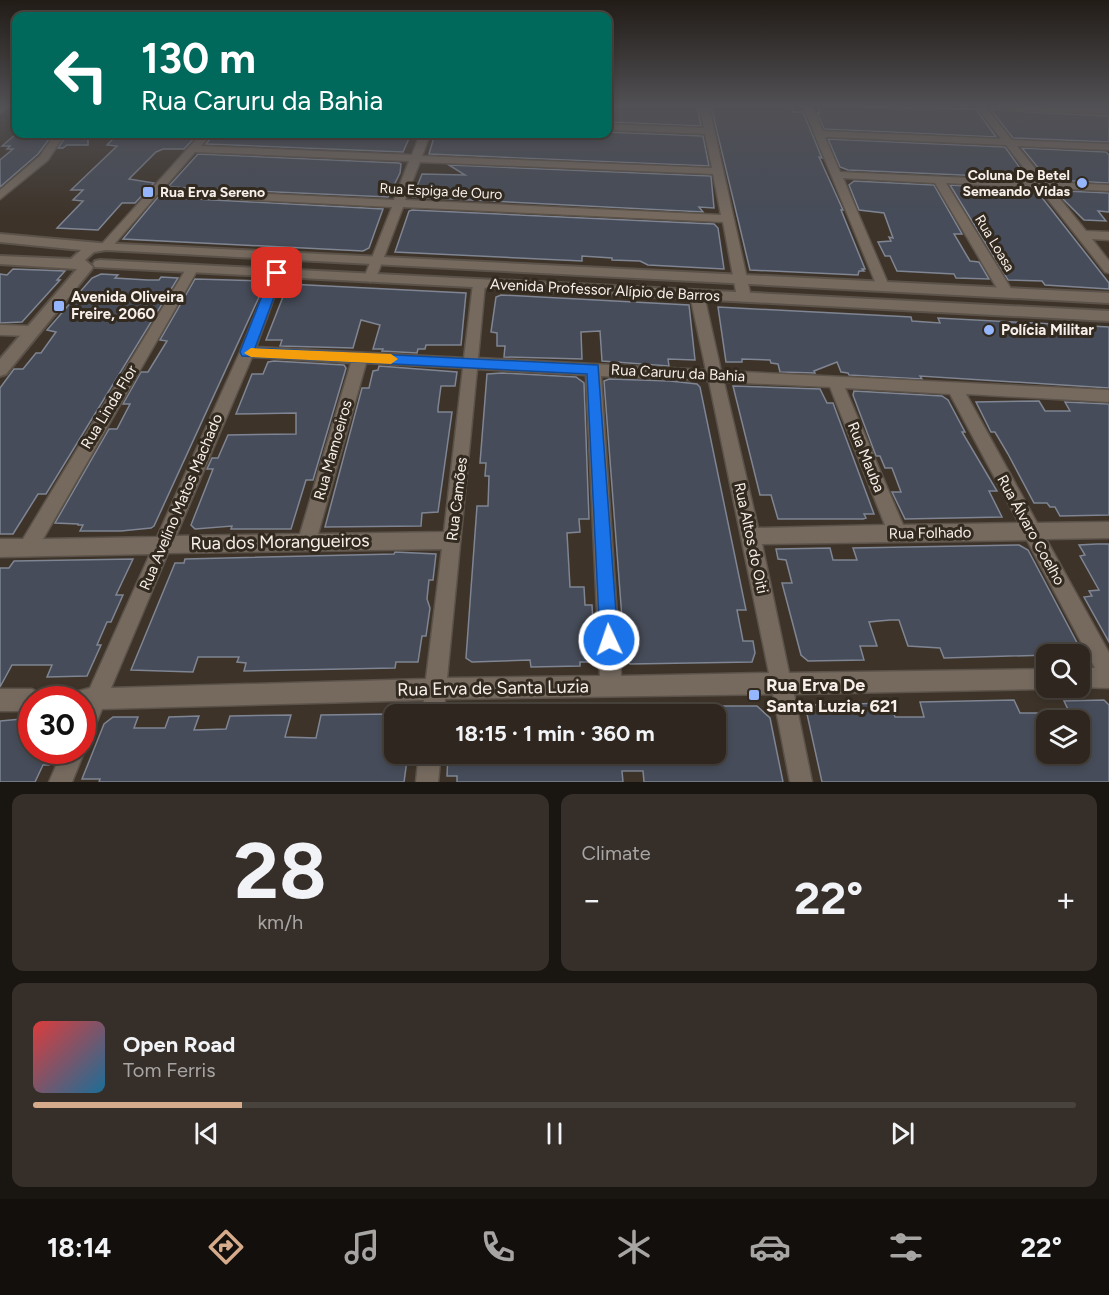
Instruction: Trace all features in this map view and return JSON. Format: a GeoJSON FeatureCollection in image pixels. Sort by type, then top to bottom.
{"type":"FeatureCollection","features":[{"type":"Feature","properties":{"kind":"street"},"geometry":{"type":"LineString","coordinates":[[0,196],[44,158],[54,142]]}},
{"type":"Feature","properties":{"kind":"street"},"geometry":{"type":"LineString","coordinates":[[88,265],[80,256],[104,246],[199,142]]}},
{"type":"Feature","properties":{"kind":"street"},"geometry":{"type":"LineString","coordinates":[[370,278],[422,142]]}},
{"type":"Feature","properties":{"kind":"street"},"geometry":{"type":"LineString","coordinates":[[711,142],[744,297]]}},
{"type":"Feature","properties":{"kind":"street"},"geometry":{"type":"LineString","coordinates":[[823,142],[884,286]]}},
{"type":"Feature","properties":{"kind":"street"},"geometry":{"type":"LineString","coordinates":[[1009,142],[1109,268]]}},
{"type":"Feature","properties":{"kind":"street"},"geometry":{"type":"LineString","coordinates":[[1019,142],[1109,147]]}},
{"type":"Feature","properties":{"kind":"street"},"geometry":{"type":"LineString","coordinates":[[193,149],[717,171]]}},
{"type":"Feature","properties":{"kind":"street"},"geometry":{"type":"LineString","coordinates":[[837,175],[1109,188]]}},
{"type":"Feature","properties":{"kind":"street","name":"Rua Loasa"},"geometry":{"type":"LineString","coordinates":[[938,179],[1006,292]]}},
{"type":"Feature","properties":{"kind":"street"},"geometry":{"type":"LineString","coordinates":[[0,180],[18,181]]}},
{"type":"Feature","properties":{"kind":"street","name":"Rua Espiga de Ouro"},"geometry":{"type":"LineString","coordinates":[[154,192],[727,219]]}},
{"type":"Feature","properties":{"kind":"street"},"geometry":{"type":"LineString","coordinates":[[1084,235],[1109,236]]}},
{"type":"Feature","properties":{"kind":"street","name":"Avenida Professor Alípio de Barros"},"geometry":{"type":"LineString","coordinates":[[0,238],[104,246],[1109,298]]}},
{"type":"Feature","properties":{"kind":"street"},"geometry":{"type":"LineString","coordinates":[[0,370],[88,265],[114,253],[104,246]]}},
{"type":"Feature","properties":{"kind":"street","name":"Avenida Professor Alípio de Barros"},"geometry":{"type":"LineString","coordinates":[[0,260],[1109,316]]}},
{"type":"Feature","properties":{"kind":"street","name":"Rua Linda Flor"},"geometry":{"type":"LineString","coordinates":[[28,547],[192,269]]}},
{"type":"Feature","properties":{"kind":"street","name":"Rua Avelino Matos Machado"},"geometry":{"type":"LineString","coordinates":[[95,686],[163,544],[247,352],[277,273]]}},
{"type":"Feature","properties":{"kind":"street","name":"Rua Camões"},"geometry":{"type":"LineString","coordinates":[[434,704],[473,363],[479,284]]}},
{"type":"Feature","properties":{"kind":"street","name":"Rua Altos do Oiti"},"geometry":{"type":"LineString","coordinates":[[697,295],[751,536],[801,782]]}},
{"type":"Feature","properties":{"kind":"street"},"geometry":{"type":"LineString","coordinates":[[0,330],[31,331]]}},
{"type":"Feature","properties":{"kind":"street","name":"Rua Caruru da Bahia"},"geometry":{"type":"LineString","coordinates":[[247,352],[1109,396]]}},
{"type":"Feature","properties":{"kind":"street","name":"Rua Mamoeiros"},"geometry":{"type":"LineString","coordinates":[[307,542],[360,358]]}},
{"type":"Feature","properties":{"kind":"street"},"geometry":{"type":"LineString","coordinates":[[593,369],[612,686]]}},
{"type":"Feature","properties":{"kind":"street","name":"Rua Mauba"},"geometry":{"type":"LineString","coordinates":[[835,381],[897,533]]}},
{"type":"Feature","properties":{"kind":"street","name":"Rua Álvaro Coelho"},"geometry":{"type":"LineString","coordinates":[[954,387],[1109,673]]}},
{"type":"Feature","properties":{"kind":"street","name":"Rua Folhado"},"geometry":{"type":"LineString","coordinates":[[751,536],[1109,530]]}},
{"type":"Feature","properties":{"kind":"street","name":"Rua dos Morangueiros"},"geometry":{"type":"LineString","coordinates":[[0,548],[452,540]]}},
{"type":"Feature","properties":{"kind":"street"},"geometry":{"type":"LineString","coordinates":[[1090,678],[1109,678]]}},
{"type":"Feature","properties":{"kind":"street","name":"Rua Erva de Santa Luzia"},"geometry":{"type":"LineString","coordinates":[[96,699],[436,689],[1036,679]]}},
{"type":"Feature","properties":{"kind":"street"},"geometry":{"type":"LineString","coordinates":[[0,700],[18,700]]}},
{"type":"Feature","properties":{"kind":"street"},"geometry":{"type":"LineString","coordinates":[[60,782],[68,764]]}},
{"type":"Feature","properties":{"kind":"street"},"geometry":{"type":"LineString","coordinates":[[427,782],[429,764]]}},
{"type":"Feature","properties":{"kind":"building"},"geometry":{"type":"Polygon","coordinates":[[[6,142],[47,142],[38,154],[0,187],[0,160],[13,149],[7,149],[10,146],[2,146],[6,142]]]}},
{"type":"Feature","properties":{"kind":"building"},"geometry":{"type":"Polygon","coordinates":[[[62,142],[88,142],[88,145],[67,145],[58,148],[62,142]]]}},
{"type":"Feature","properties":{"kind":"building"},"geometry":{"type":"Polygon","coordinates":[[[110,142],[190,142],[184,149],[163,149],[156,152],[129,179],[154,183],[135,203],[122,203],[98,230],[57,228],[83,201],[73,200],[83,190],[71,190],[117,146],[107,145],[110,142]]]}},
{"type":"Feature","properties":{"kind":"building"},"geometry":{"type":"Polygon","coordinates":[[[207,142],[407,142],[403,152],[206,144],[207,142]]]}},
{"type":"Feature","properties":{"kind":"building"},"geometry":{"type":"Polygon","coordinates":[[[432,142],[704,142],[709,166],[429,154],[432,142]]]}},
{"type":"Feature","properties":{"kind":"building"},"geometry":{"type":"Polygon","coordinates":[[[720,142],[816,142],[822,158],[819,157],[843,210],[841,210],[864,271],[859,271],[858,275],[750,270],[720,142]]]}},
{"type":"Feature","properties":{"kind":"building"},"geometry":{"type":"Polygon","coordinates":[[[829,142],[905,142],[1005,147],[1027,178],[848,170],[840,167],[829,142]]]}},
{"type":"Feature","properties":{"kind":"building"},"geometry":{"type":"Polygon","coordinates":[[[1022,148],[1106,152],[1109,155],[1109,183],[1056,180],[1044,175],[1022,148]]]}},
{"type":"Feature","properties":{"kind":"building"},"geometry":{"type":"Polygon","coordinates":[[[198,154],[401,164],[400,173],[388,197],[168,187],[198,154]]]}},
{"type":"Feature","properties":{"kind":"building"},"geometry":{"type":"Polygon","coordinates":[[[449,165],[711,176],[714,208],[699,207],[703,212],[413,197],[422,174],[465,175],[449,165]]]}},
{"type":"Feature","properties":{"kind":"building"},"geometry":{"type":"Polygon","coordinates":[[[854,181],[934,185],[962,234],[954,234],[970,261],[979,262],[989,279],[956,278],[954,274],[897,271],[890,256],[885,256],[878,242],[891,241],[889,237],[893,238],[884,213],[859,210],[849,185],[854,181]]]}},
{"type":"Feature","properties":{"kind":"building"},"geometry":{"type":"Polygon","coordinates":[[[950,185],[1036,190],[1109,283],[1109,289],[1045,285],[1042,281],[1008,280],[950,185]]]}},
{"type":"Feature","properties":{"kind":"building"},"geometry":{"type":"Polygon","coordinates":[[[1065,191],[1109,193],[1109,212],[1098,211],[1106,221],[1084,220],[1060,196],[1065,191]]]}},
{"type":"Feature","properties":{"kind":"building"},"geometry":{"type":"Polygon","coordinates":[[[158,197],[383,209],[369,248],[363,251],[123,239],[158,197]]]}},
{"type":"Feature","properties":{"kind":"building"},"geometry":{"type":"Polygon","coordinates":[[[409,211],[714,224],[718,228],[724,269],[648,265],[640,261],[582,256],[582,261],[395,252],[409,211]]]}},
{"type":"Feature","properties":{"kind":"building"},"geometry":{"type":"Polygon","coordinates":[[[13,269],[65,271],[57,280],[60,280],[22,322],[0,323],[0,274],[7,275],[13,269]]]}},
{"type":"Feature","properties":{"kind":"building"},"geometry":{"type":"Polygon","coordinates":[[[101,274],[118,275],[115,278],[148,280],[159,280],[161,277],[178,278],[46,494],[38,494],[13,534],[0,534],[0,388],[14,369],[23,369],[36,353],[41,353],[56,332],[47,330],[92,278],[101,274]]]}},
{"type":"Feature","properties":{"kind":"building"},"geometry":{"type":"Polygon","coordinates":[[[195,279],[263,281],[265,284],[154,526],[121,531],[80,531],[83,525],[55,523],[109,429],[117,429],[130,404],[123,404],[141,372],[148,372],[167,341],[160,340],[195,279]]]}},
{"type":"Feature","properties":{"kind":"building"},"geometry":{"type":"Polygon","coordinates":[[[288,284],[466,293],[461,345],[426,345],[425,349],[418,349],[417,353],[373,349],[380,325],[361,320],[353,348],[280,346],[282,340],[266,340],[288,284]]]}},
{"type":"Feature","properties":{"kind":"building"},"geometry":{"type":"Polygon","coordinates":[[[501,295],[689,305],[695,360],[668,359],[669,366],[602,361],[600,331],[581,332],[582,359],[504,357],[505,346],[497,346],[497,333],[491,332],[496,297],[501,295]]]}},
{"type":"Feature","properties":{"kind":"building"},"geometry":{"type":"Polygon","coordinates":[[[718,307],[911,317],[912,321],[940,323],[938,318],[1109,327],[1109,388],[920,376],[922,379],[849,375],[841,372],[837,362],[814,371],[815,373],[780,372],[778,364],[771,363],[770,360],[742,359],[742,362],[726,362],[718,307]]]}},
{"type":"Feature","properties":{"kind":"building"},"geometry":{"type":"Polygon","coordinates":[[[268,362],[344,365],[346,368],[313,480],[306,480],[291,529],[231,529],[232,526],[195,529],[191,525],[213,469],[207,469],[212,458],[218,458],[228,435],[296,434],[296,413],[236,414],[252,374],[263,374],[268,362]]]}},
{"type":"Feature","properties":{"kind":"building"},"geometry":{"type":"Polygon","coordinates":[[[379,366],[457,372],[455,386],[441,386],[438,408],[438,412],[452,412],[438,512],[422,513],[421,526],[325,527],[362,388],[369,388],[373,371],[378,370],[379,366]]]}},
{"type":"Feature","properties":{"kind":"building"},"geometry":{"type":"Polygon","coordinates":[[[487,374],[576,377],[584,383],[589,519],[579,519],[580,532],[567,533],[570,587],[584,587],[585,605],[592,605],[595,658],[589,662],[580,662],[580,666],[531,667],[530,660],[472,662],[466,658],[477,506],[488,506],[489,476],[485,476],[486,463],[480,463],[487,374]]]}},
{"type":"Feature","properties":{"kind":"building"},"geometry":{"type":"Polygon","coordinates":[[[609,379],[670,381],[697,384],[700,387],[746,610],[737,610],[743,641],[753,641],[755,653],[752,662],[630,664],[625,658],[604,381],[609,379]]]}},
{"type":"Feature","properties":{"kind":"building"},"geometry":{"type":"Polygon","coordinates":[[[733,386],[820,389],[827,403],[833,403],[874,514],[864,514],[866,518],[863,519],[778,519],[771,495],[760,495],[733,386]]]}},
{"type":"Feature","properties":{"kind":"building"},"geometry":{"type":"Polygon","coordinates":[[[854,391],[942,396],[948,400],[965,432],[962,432],[997,491],[989,491],[1002,517],[905,519],[892,492],[901,492],[892,468],[885,468],[880,456],[876,456],[853,395],[854,391]]]}},
{"type":"Feature","properties":{"kind":"building"},"geometry":{"type":"Polygon","coordinates":[[[1039,401],[1045,411],[1070,411],[1065,402],[1109,404],[1109,515],[1060,516],[1055,507],[1050,507],[1047,503],[1034,503],[995,432],[991,432],[976,402],[1039,401]]]}},
{"type":"Feature","properties":{"kind":"building"},"geometry":{"type":"Polygon","coordinates":[[[1109,544],[1109,642],[1084,597],[1092,596],[1089,591],[1099,590],[1080,556],[1085,555],[1079,545],[1109,544]]]}},
{"type":"Feature","properties":{"kind":"building"},"geometry":{"type":"Polygon","coordinates":[[[1019,545],[1028,550],[1078,644],[1036,644],[1036,655],[944,658],[940,648],[908,646],[899,620],[890,620],[869,622],[877,646],[860,646],[864,660],[808,661],[801,655],[782,583],[792,583],[786,560],[778,559],[776,549],[830,548],[833,560],[857,560],[853,548],[1019,545]]]}},
{"type":"Feature","properties":{"kind":"building"},"geometry":{"type":"Polygon","coordinates":[[[395,552],[436,554],[433,580],[429,580],[427,599],[430,608],[426,636],[422,636],[418,662],[396,662],[395,668],[244,671],[246,663],[237,662],[239,657],[198,657],[193,672],[131,670],[175,563],[184,563],[185,559],[394,554],[395,552]]]}},
{"type":"Feature","properties":{"kind":"building"},"geometry":{"type":"Polygon","coordinates":[[[133,559],[116,595],[123,595],[111,622],[107,622],[97,645],[101,645],[87,676],[47,677],[52,665],[12,665],[0,687],[0,568],[9,568],[14,561],[133,559]]]}},
{"type":"Feature","properties":{"kind":"building"},"geometry":{"type":"Polygon","coordinates":[[[1014,700],[1020,713],[1036,713],[1036,764],[1090,764],[1090,710],[1068,710],[1064,701],[1104,700],[1109,705],[1109,782],[822,782],[807,714],[811,705],[890,703],[895,717],[924,717],[920,702],[1014,700]]]}},
{"type":"Feature","properties":{"kind":"building"},"geometry":{"type":"Polygon","coordinates":[[[726,706],[757,706],[770,718],[783,782],[644,782],[643,771],[622,771],[623,782],[457,782],[457,776],[447,776],[448,764],[726,764],[726,706]]]}},
{"type":"Feature","properties":{"kind":"building"},"geometry":{"type":"Polygon","coordinates":[[[384,714],[384,764],[406,764],[404,782],[99,782],[100,779],[82,779],[88,764],[96,764],[96,744],[104,724],[113,717],[138,717],[134,728],[165,728],[169,717],[199,716],[194,730],[226,729],[230,716],[291,715],[285,737],[316,738],[321,715],[384,714]]]}},
{"type":"Feature","properties":{"kind":"building"},"geometry":{"type":"Polygon","coordinates":[[[18,719],[18,764],[49,764],[43,765],[35,782],[0,782],[0,721],[18,719]]]}},
{"type":"Feature","properties":{"kind":"slow traffic"},"geometry":{"type":"LineString","coordinates":[[251,353],[391,359]]}},
{"type":"Feature","properties":{"kind":"place","name":"Coluna De Betel Semeando Vidas"},"geometry":{"type":"Point","coordinates":[1082,183]}},
{"type":"Feature","properties":{"kind":"place","name":"Rua Erva Sereno"},"geometry":{"type":"Point","coordinates":[148,192]}},
{"type":"Feature","properties":{"kind":"place","name":"Avenida Oliveira Freire, 2060"},"geometry":{"type":"Point","coordinates":[59,306]}},
{"type":"Feature","properties":{"kind":"place","name":"Polícia Militar"},"geometry":{"type":"Point","coordinates":[989,330]}},
{"type":"Feature","properties":{"kind":"place","name":"Rua Erva De Santa Luzia, 621"},"geometry":{"type":"Point","coordinates":[754,695]}},
{"type":"Feature","properties":{"kind":"route"},"geometry":{"type":"LineString","coordinates":[[277,273],[247,352],[593,369],[609,640]]}}]}
